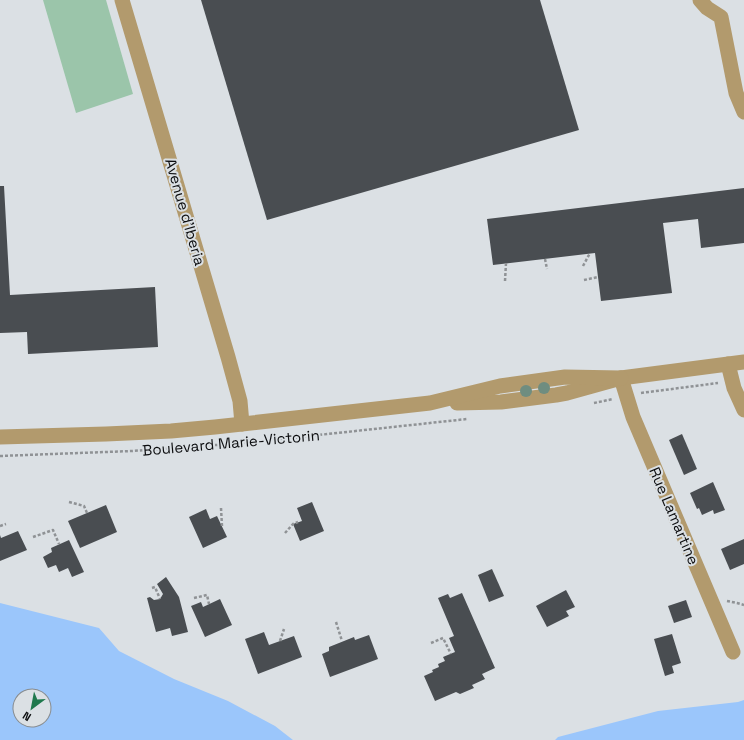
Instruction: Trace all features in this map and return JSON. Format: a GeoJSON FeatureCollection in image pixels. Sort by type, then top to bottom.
{"type":"FeatureCollection","features":[{"type":"Feature","properties":{"kind":"street","name":"Avenue d'Iberia"},"geometry":{"type":"LineString","coordinates":[[122,0],[232,372],[240,401],[242,424]]}},
{"type":"Feature","properties":{"kind":"street"},"geometry":{"type":"LineString","coordinates":[[700,0],[707,8],[721,16],[736,93],[744,112]]}},
{"type":"Feature","properties":{"kind":"street","name":"Boulevard Marie-Victorin"},"geometry":{"type":"LineString","coordinates":[[0,437],[171,431],[242,424],[430,402],[500,386],[565,377],[621,378],[744,362]]}},
{"type":"Feature","properties":{"kind":"street"},"geometry":{"type":"LineString","coordinates":[[728,364],[734,388],[744,410]]}},
{"type":"Feature","properties":{"kind":"street","name":"Rue Lamartine"},"geometry":{"type":"LineString","coordinates":[[621,378],[633,417],[733,652]]}},
{"type":"Feature","properties":{"kind":"path"},"geometry":{"type":"LineString","coordinates":[[583,266],[590,253]]}},
{"type":"Feature","properties":{"kind":"path"},"geometry":{"type":"LineString","coordinates":[[545,258],[547,269]]}},
{"type":"Feature","properties":{"kind":"path"},"geometry":{"type":"LineString","coordinates":[[505,281],[506,263]]}},
{"type":"Feature","properties":{"kind":"path"},"geometry":{"type":"LineString","coordinates":[[584,280],[598,278]]}},
{"type":"Feature","properties":{"kind":"path"},"geometry":{"type":"LineString","coordinates":[[638,394],[722,382]]}},
{"type":"Feature","properties":{"kind":"path","name":"Boulevard Marie-Victorin"},"geometry":{"type":"LineString","coordinates":[[0,456],[132,451],[239,443],[461,420]]}},
{"type":"Feature","properties":{"kind":"path"},"geometry":{"type":"LineString","coordinates":[[69,502],[84,506],[88,513]]}},
{"type":"Feature","properties":{"kind":"path"},"geometry":{"type":"LineString","coordinates":[[221,508],[222,526]]}},
{"type":"Feature","properties":{"kind":"path"},"geometry":{"type":"LineString","coordinates":[[285,533],[293,524],[298,522]]}},
{"type":"Feature","properties":{"kind":"path"},"geometry":{"type":"LineString","coordinates":[[0,526],[6,524]]}},
{"type":"Feature","properties":{"kind":"path"},"geometry":{"type":"LineString","coordinates":[[33,537],[53,530],[59,544]]}},
{"type":"Feature","properties":{"kind":"path"},"geometry":{"type":"LineString","coordinates":[[152,588],[155,587],[160,599]]}},
{"type":"Feature","properties":{"kind":"path"},"geometry":{"type":"LineString","coordinates":[[194,598],[207,595],[209,604]]}},
{"type":"Feature","properties":{"kind":"path"},"geometry":{"type":"LineString","coordinates":[[336,622],[342,642]]}},
{"type":"Feature","properties":{"kind":"path"},"geometry":{"type":"LineString","coordinates":[[280,641],[284,629]]}},
{"type":"Feature","properties":{"kind":"path"},"geometry":{"type":"LineString","coordinates":[[431,643],[443,638],[451,654]]}},
{"type":"Feature","properties":{"kind":"green space"},"geometry":{"type":"Polygon","coordinates":[[[43,0],[106,0],[133,94],[76,113],[43,0]]]}},
{"type":"Feature","properties":{"kind":"water"},"geometry":{"type":"Polygon","coordinates":[[[0,603],[99,628],[119,651],[174,679],[228,701],[275,726],[293,740],[0,740],[0,603]]]}},
{"type":"Feature","properties":{"kind":"water"},"geometry":{"type":"Polygon","coordinates":[[[744,700],[744,740],[555,740],[558,737],[658,711],[738,702],[744,700]]]}},
{"type":"Feature","properties":{"kind":"building"},"geometry":{"type":"Polygon","coordinates":[[[201,0],[540,0],[579,130],[267,220],[201,0]]]}},
{"type":"Feature","properties":{"kind":"building"},"geometry":{"type":"Polygon","coordinates":[[[0,186],[4,186],[10,295],[155,287],[158,347],[28,354],[27,332],[0,333],[0,186]]]}},
{"type":"Feature","properties":{"kind":"building"},"geometry":{"type":"Polygon","coordinates":[[[744,188],[744,243],[701,248],[698,219],[663,223],[672,293],[601,301],[595,253],[493,265],[487,219],[744,188]]]}},
{"type":"Feature","properties":{"kind":"building"},"geometry":{"type":"Polygon","coordinates":[[[682,434],[697,469],[684,475],[669,440],[682,434]]]}},
{"type":"Feature","properties":{"kind":"building"},"geometry":{"type":"Polygon","coordinates":[[[713,482],[725,510],[714,514],[713,510],[702,515],[699,508],[697,509],[690,493],[713,482]]]}},
{"type":"Feature","properties":{"kind":"building"},"geometry":{"type":"Polygon","coordinates":[[[312,502],[324,531],[300,541],[293,524],[302,521],[297,508],[312,502]]]}},
{"type":"Feature","properties":{"kind":"building"},"geometry":{"type":"Polygon","coordinates":[[[106,505],[117,532],[80,548],[68,521],[106,505]]]}},
{"type":"Feature","properties":{"kind":"building"},"geometry":{"type":"Polygon","coordinates":[[[206,509],[210,519],[217,516],[227,537],[203,548],[189,517],[206,509]]]}},
{"type":"Feature","properties":{"kind":"building"},"geometry":{"type":"Polygon","coordinates":[[[18,531],[27,550],[0,561],[0,535],[1,538],[18,531]]]}},
{"type":"Feature","properties":{"kind":"building"},"geometry":{"type":"Polygon","coordinates":[[[744,539],[744,564],[730,570],[721,549],[744,539]]]}},
{"type":"Feature","properties":{"kind":"building"},"geometry":{"type":"Polygon","coordinates":[[[69,540],[84,572],[72,577],[68,568],[59,572],[56,565],[48,568],[43,557],[52,552],[51,548],[69,540]]]}},
{"type":"Feature","properties":{"kind":"building"},"geometry":{"type":"Polygon","coordinates":[[[492,569],[504,596],[489,602],[478,575],[492,569]]]}},
{"type":"Feature","properties":{"kind":"building"},"geometry":{"type":"Polygon","coordinates":[[[166,577],[179,597],[188,632],[172,636],[170,628],[156,632],[147,598],[150,597],[154,600],[160,599],[163,594],[157,584],[166,577]]]}},
{"type":"Feature","properties":{"kind":"building"},"geometry":{"type":"Polygon","coordinates":[[[566,590],[575,607],[566,611],[569,616],[547,627],[536,606],[566,590]]]}},
{"type":"Feature","properties":{"kind":"building"},"geometry":{"type":"Polygon","coordinates":[[[462,593],[495,668],[482,674],[485,679],[472,685],[474,688],[460,694],[456,692],[435,701],[424,676],[433,672],[432,670],[439,667],[438,664],[445,661],[443,657],[455,652],[449,638],[454,636],[438,598],[448,594],[450,598],[462,593]]]}},
{"type":"Feature","properties":{"kind":"building"},"geometry":{"type":"Polygon","coordinates":[[[220,599],[232,625],[205,637],[191,606],[201,602],[203,607],[220,599]]]}},
{"type":"Feature","properties":{"kind":"building"},"geometry":{"type":"Polygon","coordinates":[[[686,600],[692,617],[674,623],[668,606],[686,600]]]}},
{"type":"Feature","properties":{"kind":"building"},"geometry":{"type":"Polygon","coordinates":[[[264,632],[269,645],[294,636],[302,657],[258,674],[245,639],[264,632]]]}},
{"type":"Feature","properties":{"kind":"building"},"geometry":{"type":"Polygon","coordinates":[[[672,634],[681,663],[672,666],[674,673],[665,676],[654,639],[672,634]]]}},
{"type":"Feature","properties":{"kind":"building"},"geometry":{"type":"Polygon","coordinates":[[[369,635],[378,659],[330,677],[322,654],[329,651],[329,647],[354,637],[355,640],[369,635]]]}}]}
